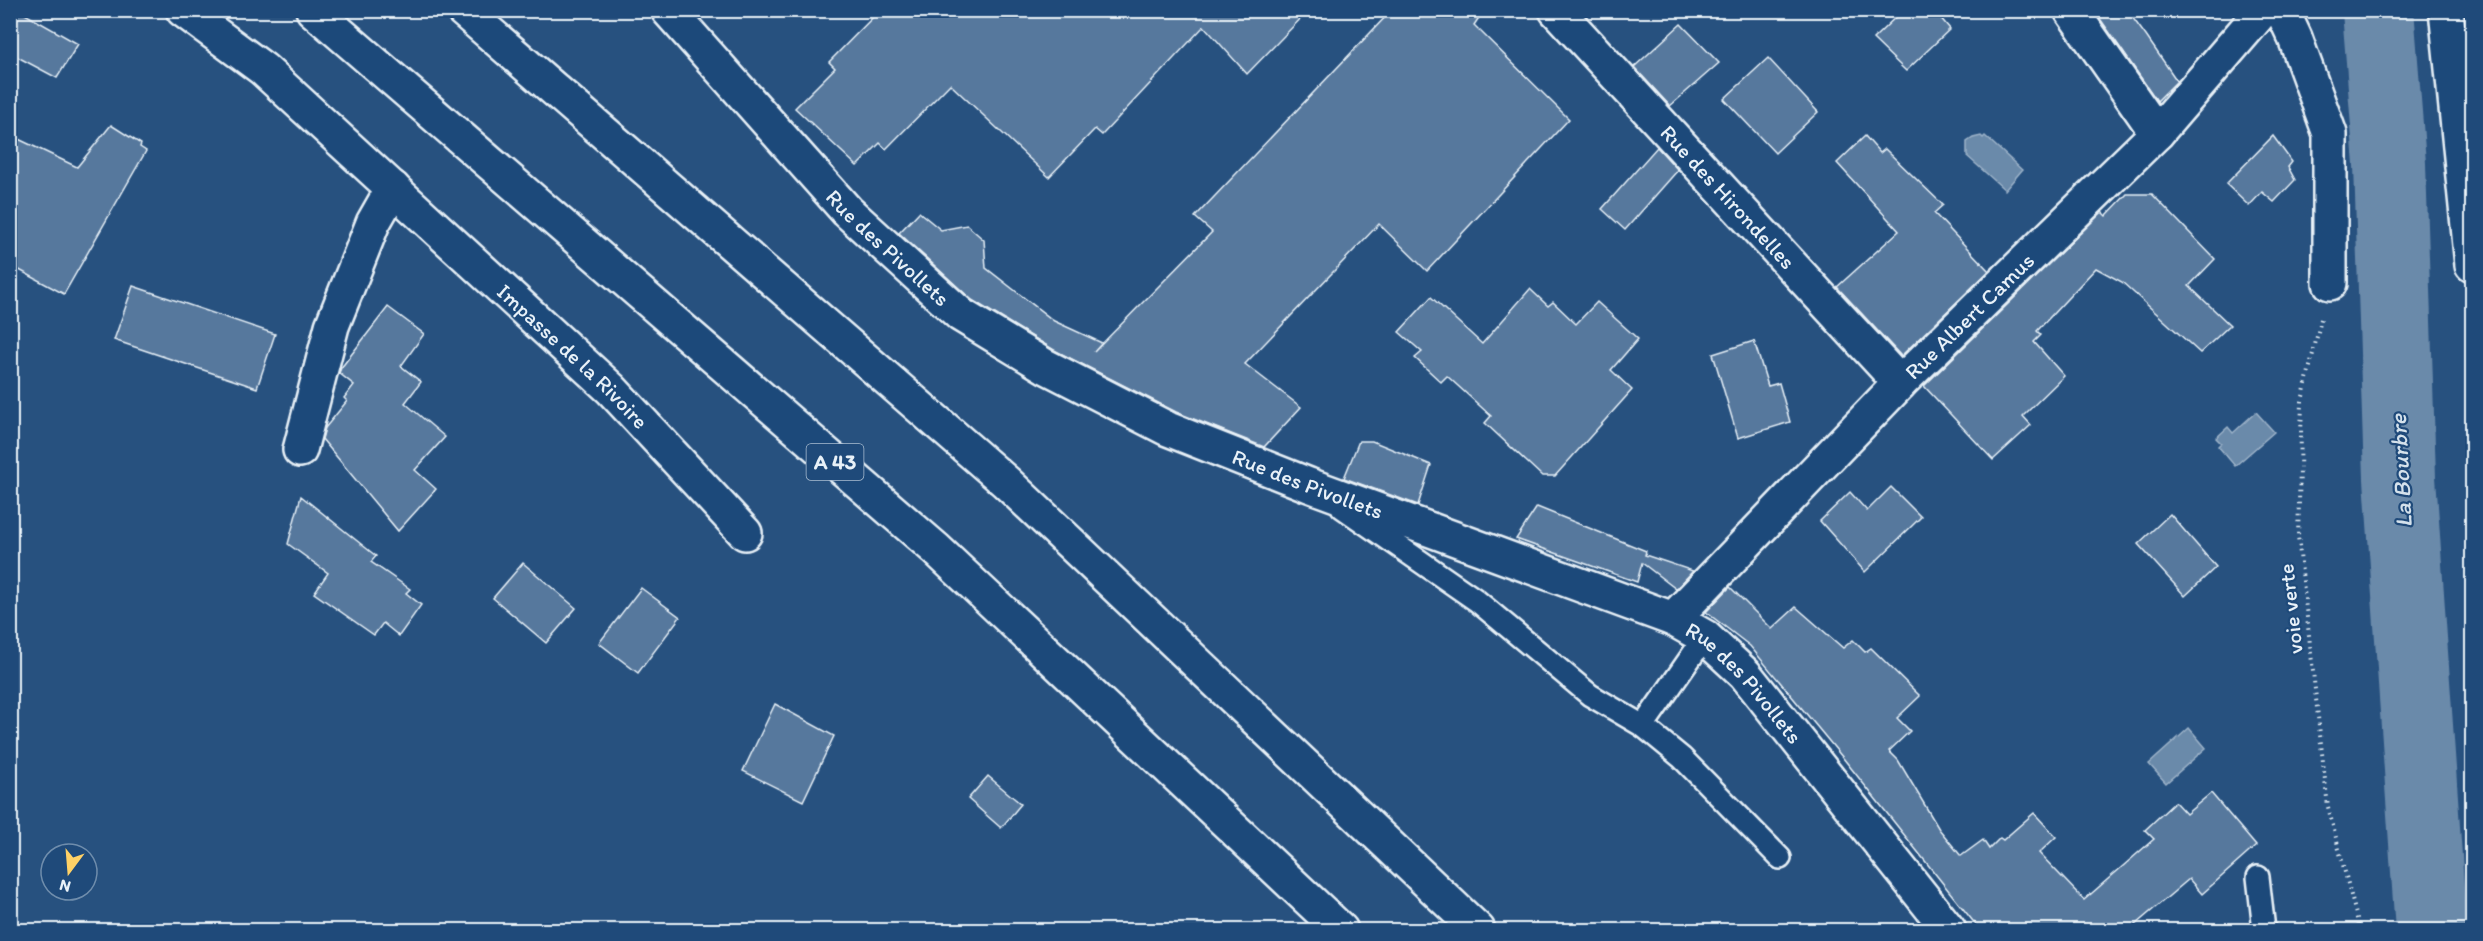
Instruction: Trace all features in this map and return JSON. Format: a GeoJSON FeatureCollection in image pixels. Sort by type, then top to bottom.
{"type":"FeatureCollection","features":[{"type":"Feature","properties":{"kind":"main road","name":"Impasse de la Rivoire"},"geometry":{"type":"LineString","coordinates":[[183,10],[263,69],[610,389],[745,533]]}},
{"type":"Feature","properties":{"kind":"main road","name":"A 43"},"geometry":{"type":"LineString","coordinates":[[313,10],[936,549],[1341,930]]}},
{"type":"Feature","properties":{"kind":"main road"},"geometry":{"type":"LineString","coordinates":[[463,10],[1006,482],[1478,930]]}},
{"type":"Feature","properties":{"kind":"main road","name":"Rue des Pivollets"},"geometry":{"type":"LineString","coordinates":[[668,10],[847,211],[961,315],[1045,366],[1168,429],[1309,485],[1673,619],[1705,637],[1745,674],[1948,930]]}},
{"type":"Feature","properties":{"kind":"main road","name":"Rue des Hirondelles"},"geometry":{"type":"LineString","coordinates":[[1556,10],[1900,383]]}},
{"type":"Feature","properties":{"kind":"main road"},"geometry":{"type":"LineString","coordinates":[[2071,10],[2157,133]]}},
{"type":"Feature","properties":{"kind":"main road","name":"Rue Albert Camus"},"geometry":{"type":"LineString","coordinates":[[1673,619],[1900,383],[2157,133],[2264,10]]}},
{"type":"Feature","properties":{"kind":"main road"},"geometry":{"type":"LineString","coordinates":[[2282,10],[2295,38],[2330,134],[2330,283]]}},
{"type":"Feature","properties":{"kind":"main road"},"geometry":{"type":"LineString","coordinates":[[2446,10],[2472,265]]}},
{"type":"Feature","properties":{"kind":"main road"},"geometry":{"type":"LineString","coordinates":[[300,450],[332,326],[373,223],[393,188]]}},
{"type":"Feature","properties":{"kind":"lane"},"geometry":{"type":"LineString","coordinates":[[1309,485],[1476,600],[1590,695],[1643,726],[1682,758],[1780,858]]}},
{"type":"Feature","properties":{"kind":"lane"},"geometry":{"type":"LineString","coordinates":[[1643,726],[1705,637]]}},
{"type":"Feature","properties":{"kind":"lane"},"geometry":{"type":"LineString","coordinates":[[2258,877],[2264,930]]}},
{"type":"Feature","properties":{"kind":"path","name":"voie verte"},"geometry":{"type":"LineString","coordinates":[[2330,283],[2302,401],[2298,536],[2328,807],[2360,930]]}},
{"type":"Feature","properties":{"kind":"path"},"geometry":{"type":"LineString","coordinates":[[2472,648],[2470,680],[2472,716]]}},
{"type":"Feature","properties":{"kind":"water"},"geometry":{"type":"Polygon","coordinates":[[[1981,136],[1983,138],[1985,136],[2022,170],[2005,190],[1967,156],[1967,142],[1981,136]]]}},
{"type":"Feature","properties":{"kind":"water"},"geometry":{"type":"Polygon","coordinates":[[[2256,412],[2274,432],[2235,466],[2218,446],[2221,443],[2216,438],[2228,427],[2233,433],[2256,412]]]}},
{"type":"Feature","properties":{"kind":"water"},"geometry":{"type":"Polygon","coordinates":[[[2189,728],[2206,748],[2166,783],[2149,764],[2189,728]]]}},
{"type":"Feature","properties":{"kind":"building"},"geometry":{"type":"Polygon","coordinates":[[[10,10],[18,10],[78,44],[57,78],[10,53],[10,10]]]}},
{"type":"Feature","properties":{"kind":"building"},"geometry":{"type":"Polygon","coordinates":[[[880,10],[1309,10],[1247,74],[1204,26],[1102,135],[1095,129],[1049,177],[950,84],[886,149],[880,143],[857,166],[795,108],[835,68],[829,62],[880,10]]]}},
{"type":"Feature","properties":{"kind":"building"},"geometry":{"type":"Polygon","coordinates":[[[1392,10],[1484,10],[1474,25],[1569,119],[1427,271],[1379,224],[1245,364],[1301,407],[1264,447],[1176,412],[1054,350],[972,300],[899,233],[919,212],[941,230],[967,225],[984,240],[986,268],[1054,321],[1102,343],[1094,352],[1212,232],[1195,217],[1392,10]]]}},
{"type":"Feature","properties":{"kind":"building"},"geometry":{"type":"Polygon","coordinates":[[[1903,10],[1934,10],[1950,29],[1906,71],[1873,39],[1903,10]]]}},
{"type":"Feature","properties":{"kind":"building"},"geometry":{"type":"Polygon","coordinates":[[[2094,10],[2127,10],[2146,36],[2177,81],[2157,101],[2094,10]]]}},
{"type":"Feature","properties":{"kind":"building"},"geometry":{"type":"Polygon","coordinates":[[[1681,24],[1719,63],[1670,106],[1634,67],[1681,24]]]}},
{"type":"Feature","properties":{"kind":"building"},"geometry":{"type":"Polygon","coordinates":[[[1768,58],[1818,112],[1775,153],[1724,99],[1768,58]]]}},
{"type":"Feature","properties":{"kind":"building"},"geometry":{"type":"Polygon","coordinates":[[[111,125],[141,144],[140,147],[146,151],[64,294],[10,265],[10,135],[77,167],[111,125]]]}},
{"type":"Feature","properties":{"kind":"building"},"geometry":{"type":"Polygon","coordinates":[[[1865,136],[1880,153],[1885,149],[1943,205],[1934,213],[1989,271],[1901,356],[1837,287],[1899,231],[1837,163],[1865,136]]]}},
{"type":"Feature","properties":{"kind":"building"},"geometry":{"type":"Polygon","coordinates":[[[2273,136],[2292,162],[2288,167],[2295,180],[2274,202],[2262,192],[2249,206],[2226,184],[2273,136]]]}},
{"type":"Feature","properties":{"kind":"building"},"geometry":{"type":"Polygon","coordinates":[[[1657,147],[1678,170],[1625,230],[1602,209],[1657,147]]]}},
{"type":"Feature","properties":{"kind":"building"},"geometry":{"type":"Polygon","coordinates":[[[2127,194],[2152,194],[2215,259],[2189,286],[2230,325],[2200,353],[2122,282],[2096,268],[2037,331],[2041,335],[2034,342],[2064,376],[2023,416],[2031,425],[1993,460],[1924,386],[2102,212],[2106,216],[2127,194]]]}},
{"type":"Feature","properties":{"kind":"building"},"geometry":{"type":"Polygon","coordinates":[[[133,286],[275,334],[257,388],[114,340],[133,286]]]}},
{"type":"Feature","properties":{"kind":"building"},"geometry":{"type":"Polygon","coordinates":[[[1530,289],[1548,306],[1553,302],[1576,324],[1597,302],[1638,339],[1611,370],[1632,390],[1555,476],[1542,476],[1485,423],[1491,416],[1447,376],[1441,382],[1415,358],[1422,352],[1399,332],[1431,297],[1482,344],[1530,289]]]}},
{"type":"Feature","properties":{"kind":"building"},"geometry":{"type":"Polygon","coordinates":[[[388,307],[424,334],[401,366],[421,382],[405,403],[445,437],[415,470],[436,489],[398,531],[322,439],[325,428],[347,401],[344,398],[354,385],[339,373],[341,368],[388,307]]]}},
{"type":"Feature","properties":{"kind":"building"},"geometry":{"type":"Polygon","coordinates":[[[1754,341],[1768,386],[1779,383],[1790,422],[1738,438],[1713,354],[1754,341]]]}},
{"type":"Feature","properties":{"kind":"building"},"geometry":{"type":"Polygon","coordinates":[[[1359,441],[1372,441],[1431,465],[1418,505],[1344,478],[1359,441]]]}},
{"type":"Feature","properties":{"kind":"building"},"geometry":{"type":"Polygon","coordinates":[[[1891,487],[1921,517],[1865,572],[1820,521],[1850,492],[1867,511],[1891,487]]]}},
{"type":"Feature","properties":{"kind":"building"},"geometry":{"type":"Polygon","coordinates":[[[301,496],[376,556],[371,562],[410,589],[406,593],[421,605],[399,636],[383,623],[374,635],[314,593],[328,573],[288,544],[301,496]]]}},
{"type":"Feature","properties":{"kind":"building"},"geometry":{"type":"Polygon","coordinates":[[[1537,507],[1646,551],[1645,555],[1693,571],[1676,589],[1642,563],[1637,582],[1516,539],[1537,507]]]}},
{"type":"Feature","properties":{"kind":"building"},"geometry":{"type":"Polygon","coordinates":[[[2170,514],[2216,567],[2185,596],[2138,544],[2170,514]]]}},
{"type":"Feature","properties":{"kind":"building"},"geometry":{"type":"Polygon","coordinates":[[[523,563],[576,608],[546,643],[493,598],[523,563]]]}},
{"type":"Feature","properties":{"kind":"building"},"geometry":{"type":"Polygon","coordinates":[[[1730,587],[1772,629],[1796,607],[1843,648],[1853,640],[1865,652],[1871,648],[1920,696],[1897,718],[1910,731],[1889,751],[1898,760],[1939,829],[1961,856],[1983,840],[1989,849],[2034,813],[2056,837],[2039,853],[2084,900],[2154,839],[2145,830],[2175,802],[2186,814],[2211,793],[2256,846],[2202,894],[2189,879],[2129,930],[1980,930],[1750,646],[1706,612],[1730,587]]]}},
{"type":"Feature","properties":{"kind":"building"},"geometry":{"type":"Polygon","coordinates":[[[641,588],[680,617],[638,673],[599,643],[641,588]]]}},
{"type":"Feature","properties":{"kind":"building"},"geometry":{"type":"Polygon","coordinates":[[[775,704],[834,736],[803,801],[743,771],[775,704]]]}},
{"type":"Feature","properties":{"kind":"building"},"geometry":{"type":"Polygon","coordinates":[[[988,776],[1021,804],[1001,828],[968,799],[988,776]]]}},
{"type":"Feature","properties":{"kind":"waterway","name":"La Bourbre"},"geometry":{"type":"LineString","coordinates":[[2378,10],[2390,164],[2400,478],[2431,930]]}}]}
